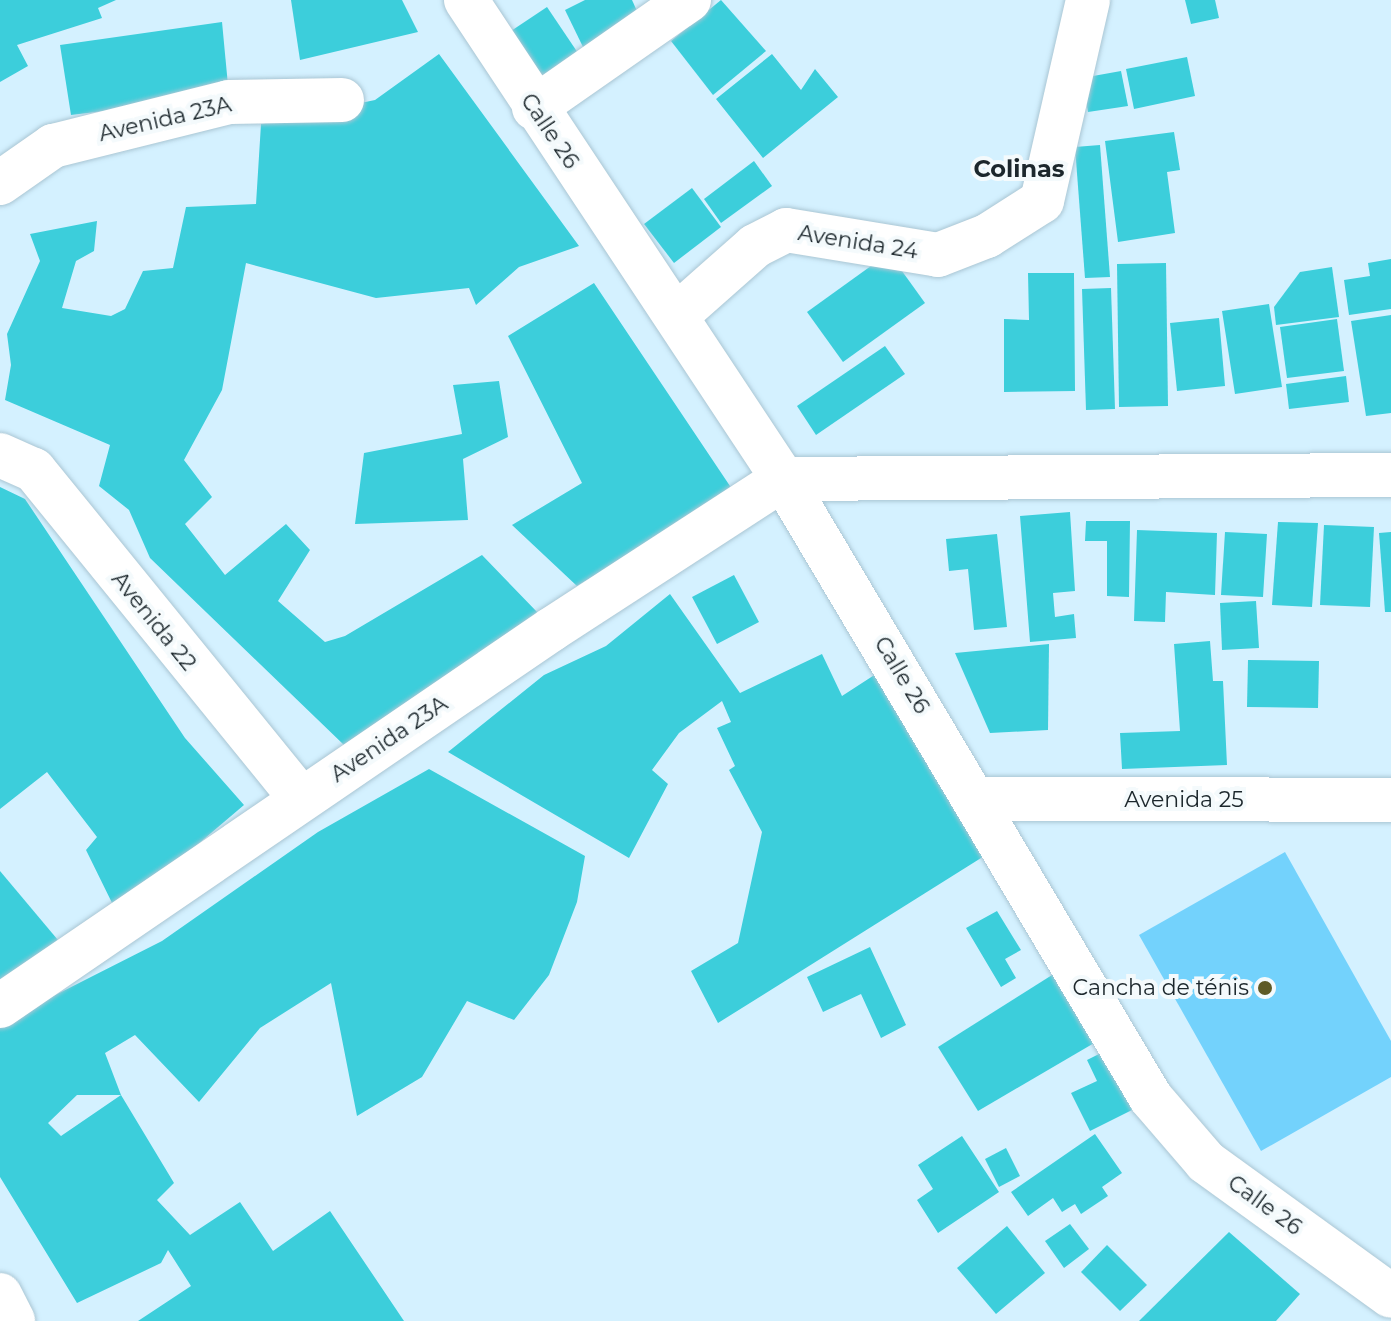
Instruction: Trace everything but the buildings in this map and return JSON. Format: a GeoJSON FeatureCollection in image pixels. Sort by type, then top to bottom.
{"type":"FeatureCollection","features":[{"type":"Feature","properties":{"kind":"street","name":"Calle 26"},"geometry":{"type":"LineString","coordinates":[[466,0],[534,108],[783,479],[977,799],[1151,1098],[1206,1162],[1391,1296]]}},
{"type":"Feature","properties":{"kind":"street"},"geometry":{"type":"LineString","coordinates":[[534,108],[689,0]]}},
{"type":"Feature","properties":{"kind":"street","name":"Avenida 24"},"geometry":{"type":"LineString","coordinates":[[676,316],[755,246],[786,230],[938,255],[987,236],[1042,201],[1088,0]]}},
{"type":"Feature","properties":{"kind":"street","name":"Avenida 23A"},"geometry":{"type":"LineString","coordinates":[[0,183],[53,146],[229,102],[342,100]]}},
{"type":"Feature","properties":{"kind":"street","name":"Avenida 22"},"geometry":{"type":"LineString","coordinates":[[0,455],[34,470],[301,798]]}},
{"type":"Feature","properties":{"kind":"street"},"geometry":{"type":"LineString","coordinates":[[783,479],[1391,475]]}},
{"type":"Feature","properties":{"kind":"street","name":"Avenida 23A"},"geometry":{"type":"LineString","coordinates":[[0,1006],[301,798],[783,479]]}},
{"type":"Feature","properties":{"kind":"street","name":"Avenida 25"},"geometry":{"type":"LineString","coordinates":[[977,799],[1391,800]]}},
{"type":"Feature","properties":{"kind":"street"},"geometry":{"type":"LineString","coordinates":[[0,1295],[13,1321]]}},
{"type":"Feature","properties":{"kind":"shaded area","name":"Cancha de ténis"},"geometry":{"type":"Polygon","coordinates":[[[1285,852],[1391,1041],[1391,1077],[1261,1151],[1139,935],[1285,852]]]}},
{"type":"Feature","properties":{"kind":"place","name":"Cancha de ténis"},"geometry":{"type":"Point","coordinates":[1265,988]}},
{"type":"Feature","properties":{"kind":"district","name":"Colinas"},"geometry":{"type":"Point","coordinates":[1019,169]}}]}
